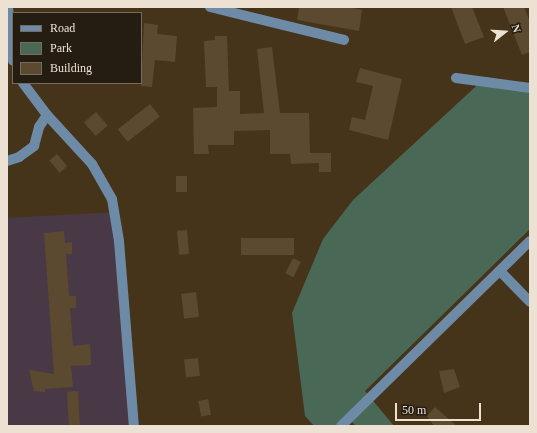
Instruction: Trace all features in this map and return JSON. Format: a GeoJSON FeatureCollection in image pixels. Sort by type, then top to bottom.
{"type":"FeatureCollection","features":[{"type":"Feature","properties":{"kind":"street"},"geometry":{"type":"LineString","coordinates":[[8,7],[12,50]]}},
{"type":"Feature","properties":{"kind":"street"},"geometry":{"type":"LineString","coordinates":[[210,7],[344,40]]}},
{"type":"Feature","properties":{"kind":"street"},"geometry":{"type":"LineString","coordinates":[[456,78],[530,88]]}},
{"type":"Feature","properties":{"kind":"street"},"geometry":{"type":"LineString","coordinates":[[24,84],[48,115],[92,164],[112,199],[119,241],[134,426]]}},
{"type":"Feature","properties":{"kind":"street"},"geometry":{"type":"LineString","coordinates":[[7,162],[19,157],[34,146],[39,127],[48,115]]}},
{"type":"Feature","properties":{"kind":"street"},"geometry":{"type":"LineString","coordinates":[[341,426],[530,241]]}},
{"type":"Feature","properties":{"kind":"street"},"geometry":{"type":"LineString","coordinates":[[500,271],[530,302]]}},
{"type":"Feature","properties":{"kind":"shaded area"},"geometry":{"type":"Polygon","coordinates":[[[116,212],[133,426],[7,426],[7,218],[116,212]]]}},
{"type":"Feature","properties":{"kind":"green space"},"geometry":{"type":"Polygon","coordinates":[[[486,77],[530,91],[530,229],[365,391],[394,426],[356,426],[348,418],[341,426],[314,426],[305,416],[292,313],[323,239],[353,200],[486,77]]]}},
{"type":"Feature","properties":{"kind":"building"},"geometry":{"type":"Polygon","coordinates":[[[299,7],[347,7],[362,10],[359,31],[297,20],[299,7]]]}},
{"type":"Feature","properties":{"kind":"building"},"geometry":{"type":"Polygon","coordinates":[[[451,7],[472,7],[484,37],[465,44],[451,7]]]}},
{"type":"Feature","properties":{"kind":"building"},"geometry":{"type":"Polygon","coordinates":[[[503,7],[524,7],[530,22],[530,52],[522,55],[503,7]]]}},
{"type":"Feature","properties":{"kind":"building"},"geometry":{"type":"Polygon","coordinates":[[[144,23],[158,25],[157,34],[177,36],[175,62],[155,60],[152,87],[141,86],[144,23]]]}},
{"type":"Feature","properties":{"kind":"building"},"geometry":{"type":"Polygon","coordinates":[[[215,36],[227,36],[229,91],[240,91],[240,114],[264,113],[257,49],[272,47],[280,113],[309,113],[310,153],[331,153],[331,172],[319,172],[319,163],[291,164],[290,154],[270,154],[270,130],[234,131],[234,145],[208,145],[209,154],[194,154],[193,108],[217,107],[217,87],[206,87],[204,41],[215,40],[215,36]]]}},
{"type":"Feature","properties":{"kind":"building"},"geometry":{"type":"Polygon","coordinates":[[[360,68],[402,79],[388,140],[349,130],[352,117],[365,120],[373,86],[356,82],[360,68]]]}},
{"type":"Feature","properties":{"kind":"building"},"geometry":{"type":"Polygon","coordinates":[[[150,104],[160,117],[128,142],[118,129],[150,104]]]}},
{"type":"Feature","properties":{"kind":"building"},"geometry":{"type":"Polygon","coordinates":[[[96,112],[108,126],[96,136],[84,122],[96,112]]]}},
{"type":"Feature","properties":{"kind":"building"},"geometry":{"type":"Polygon","coordinates":[[[57,154],[67,166],[60,173],[49,160],[57,154]]]}},
{"type":"Feature","properties":{"kind":"building"},"geometry":{"type":"Polygon","coordinates":[[[176,176],[187,176],[187,192],[176,192],[176,176]]]}},
{"type":"Feature","properties":{"kind":"building"},"geometry":{"type":"Polygon","coordinates":[[[187,230],[189,254],[179,255],[177,231],[187,230]]]}},
{"type":"Feature","properties":{"kind":"building"},"geometry":{"type":"Polygon","coordinates":[[[64,231],[65,243],[72,242],[72,254],[66,254],[69,296],[76,296],[76,308],[70,308],[73,346],[90,344],[91,365],[71,366],[73,387],[45,389],[45,392],[34,391],[29,370],[54,374],[44,233],[64,231]]]}},
{"type":"Feature","properties":{"kind":"building"},"geometry":{"type":"Polygon","coordinates":[[[241,238],[294,238],[294,255],[241,255],[241,238]]]}},
{"type":"Feature","properties":{"kind":"building"},"geometry":{"type":"Polygon","coordinates":[[[293,258],[301,262],[293,277],[285,273],[293,258]]]}},
{"type":"Feature","properties":{"kind":"building"},"geometry":{"type":"Polygon","coordinates":[[[196,292],[199,317],[184,319],[181,294],[196,292]]]}},
{"type":"Feature","properties":{"kind":"building"},"geometry":{"type":"Polygon","coordinates":[[[198,358],[200,376],[186,377],[184,359],[198,358]]]}},
{"type":"Feature","properties":{"kind":"building"},"geometry":{"type":"Polygon","coordinates":[[[454,369],[460,387],[444,393],[439,371],[454,369]]]}},
{"type":"Feature","properties":{"kind":"building"},"geometry":{"type":"Polygon","coordinates":[[[78,391],[80,426],[69,426],[67,392],[78,391]]]}},
{"type":"Feature","properties":{"kind":"building"},"geometry":{"type":"Polygon","coordinates":[[[208,399],[211,415],[201,417],[198,401],[208,399]]]}},
{"type":"Feature","properties":{"kind":"building"},"geometry":{"type":"Polygon","coordinates":[[[435,407],[457,426],[434,426],[427,416],[435,407]]]}}]}
